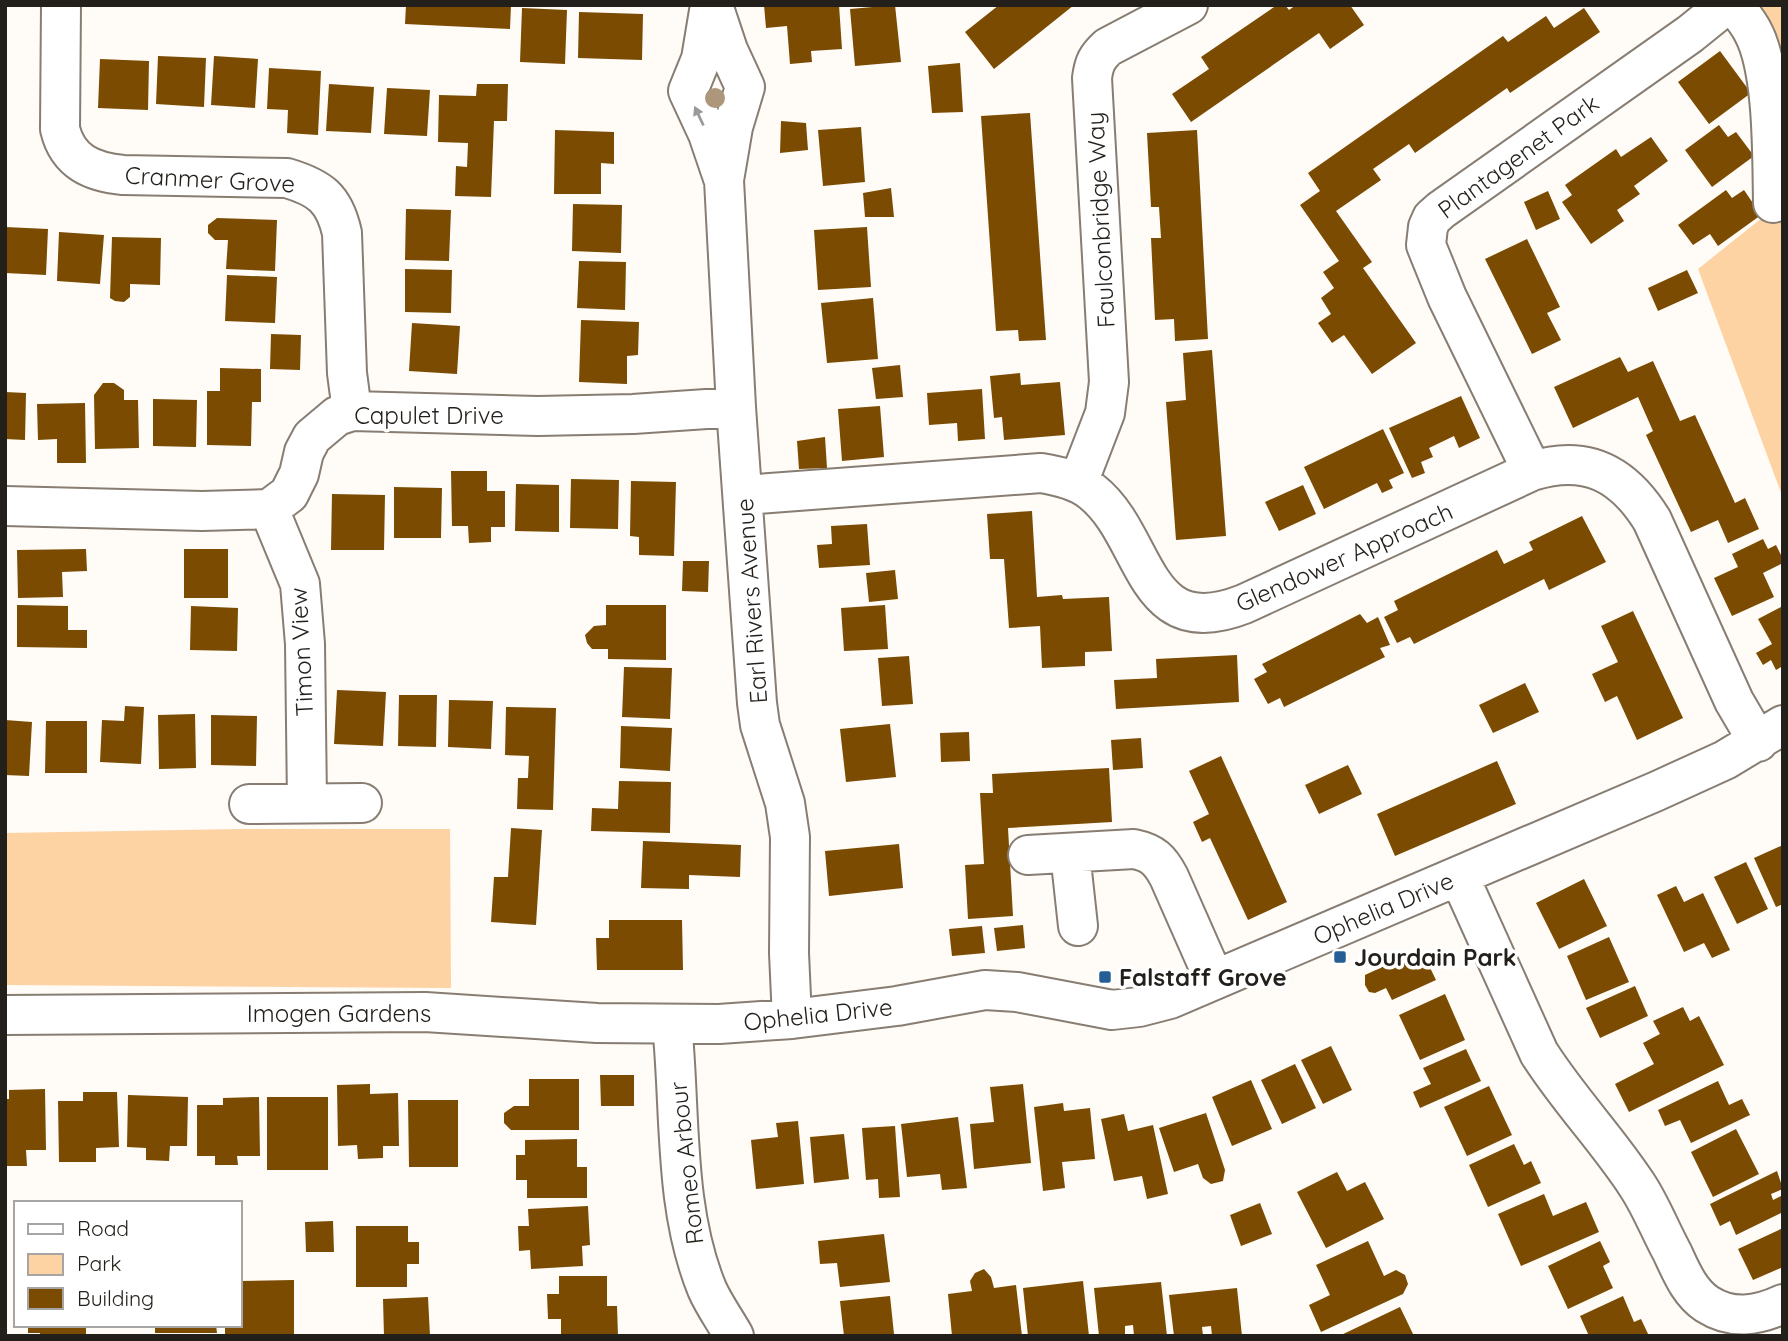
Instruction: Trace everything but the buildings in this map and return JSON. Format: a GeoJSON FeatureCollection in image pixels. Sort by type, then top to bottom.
{"type":"FeatureCollection","features":[{"type":"Feature","properties":{"kind":"street","name":"Cranmer Grove"},"geometry":{"type":"LineString","coordinates":[[61,5],[60,129],[69,149],[84,164],[100,173],[123,175],[287,178],[310,186],[327,198],[338,215],[342,233],[347,373],[352,411]]}},
{"type":"Feature","properties":{"kind":"street","name":"Earl Rivers Avenue"},"geometry":{"type":"LineString","coordinates":[[711,5],[701,59],[688,91],[708,134],[724,180]]}},
{"type":"Feature","properties":{"kind":"street","name":"Earl Rivers Avenue"},"geometry":{"type":"LineString","coordinates":[[711,5],[745,87],[733,127],[724,180],[736,407],[757,703],[785,803],[790,837],[789,953],[792,1018]]}},
{"type":"Feature","properties":{"kind":"street","name":"Faulconbridge Way"},"geometry":{"type":"LineString","coordinates":[[1078,483],[1105,413],[1109,382],[1092,78],[1094,64],[1108,47],[1188,5]]}},
{"type":"Feature","properties":{"kind":"street","name":"Plantagenet Park"},"geometry":{"type":"LineString","coordinates":[[1532,471],[1447,297],[1426,245],[1428,227],[1432,218],[1441,210],[1726,5]]}},
{"type":"Feature","properties":{"kind":"street"},"geometry":{"type":"LineString","coordinates":[[1734,5],[1754,32],[1766,76],[1772,142],[1773,203]]}},
{"type":"Feature","properties":{"kind":"street","name":"Capulet Drive"},"geometry":{"type":"LineString","coordinates":[[268,509],[289,494],[312,437],[330,421],[352,411],[538,416],[633,414],[736,407]]}},
{"type":"Feature","properties":{"kind":"street","name":"Glendower Approach"},"geometry":{"type":"LineString","coordinates":[[743,495],[1041,473],[1078,483],[1091,491],[1114,515],[1127,534],[1145,574],[1160,595],[1190,611],[1216,613],[1244,604],[1532,471],[1568,464],[1594,468],[1625,486],[1644,506],[1734,701],[1770,734]]}},
{"type":"Feature","properties":{"kind":"street"},"geometry":{"type":"LineString","coordinates":[[5,506],[202,511],[268,509]]}},
{"type":"Feature","properties":{"kind":"street","name":"Timon View"},"geometry":{"type":"LineString","coordinates":[[268,509],[300,584],[305,644],[307,802]]}},
{"type":"Feature","properties":{"kind":"street","name":"Ophelia Drive"},"geometry":{"type":"LineString","coordinates":[[673,1024],[719,1024],[792,1018],[897,1006],[985,990],[1017,992],[1112,1010],[1170,999],[1657,792],[1725,760],[1770,734]]}},
{"type":"Feature","properties":{"kind":"street"},"geometry":{"type":"LineString","coordinates":[[249,804],[362,803]]}},
{"type":"Feature","properties":{"kind":"street"},"geometry":{"type":"LineString","coordinates":[[1028,855],[1134,849],[1150,853],[1162,863],[1214,979]]}},
{"type":"Feature","properties":{"kind":"street"},"geometry":{"type":"LineString","coordinates":[[1070,853],[1078,926]]}},
{"type":"Feature","properties":{"kind":"street"},"geometry":{"type":"LineString","coordinates":[[1459,876],[1539,1053],[1639,1188],[1694,1293],[1721,1312],[1731,1314],[1750,1315],[1783,1304]]}},
{"type":"Feature","properties":{"kind":"street","name":"Imogen Gardens"},"geometry":{"type":"LineString","coordinates":[[5,1015],[425,1012],[597,1023],[673,1024]]}},
{"type":"Feature","properties":{"kind":"street","name":"Romeo Arbour"},"geometry":{"type":"LineString","coordinates":[[673,1024],[682,1170],[691,1235],[708,1291],[734,1336]]}},
{"type":"Feature","properties":{"kind":"green space"},"geometry":{"type":"Polygon","coordinates":[[[1760,5],[1783,5],[1783,91],[1780,61],[1760,5]]]}},
{"type":"Feature","properties":{"kind":"green space"},"geometry":{"type":"Polygon","coordinates":[[[1783,201],[1783,498],[1698,269],[1783,201]]]}},
{"type":"Feature","properties":{"kind":"green space"},"geometry":{"type":"Polygon","coordinates":[[[450,829],[451,988],[5,985],[5,833],[450,829]]]}},
{"type":"Feature","properties":{"kind":"place","name":"Jourdain Park"},"geometry":{"type":"Point","coordinates":[1340,957]}},
{"type":"Feature","properties":{"kind":"place","name":"Falstaff Grove"},"geometry":{"type":"Point","coordinates":[1105,977]}}]}
